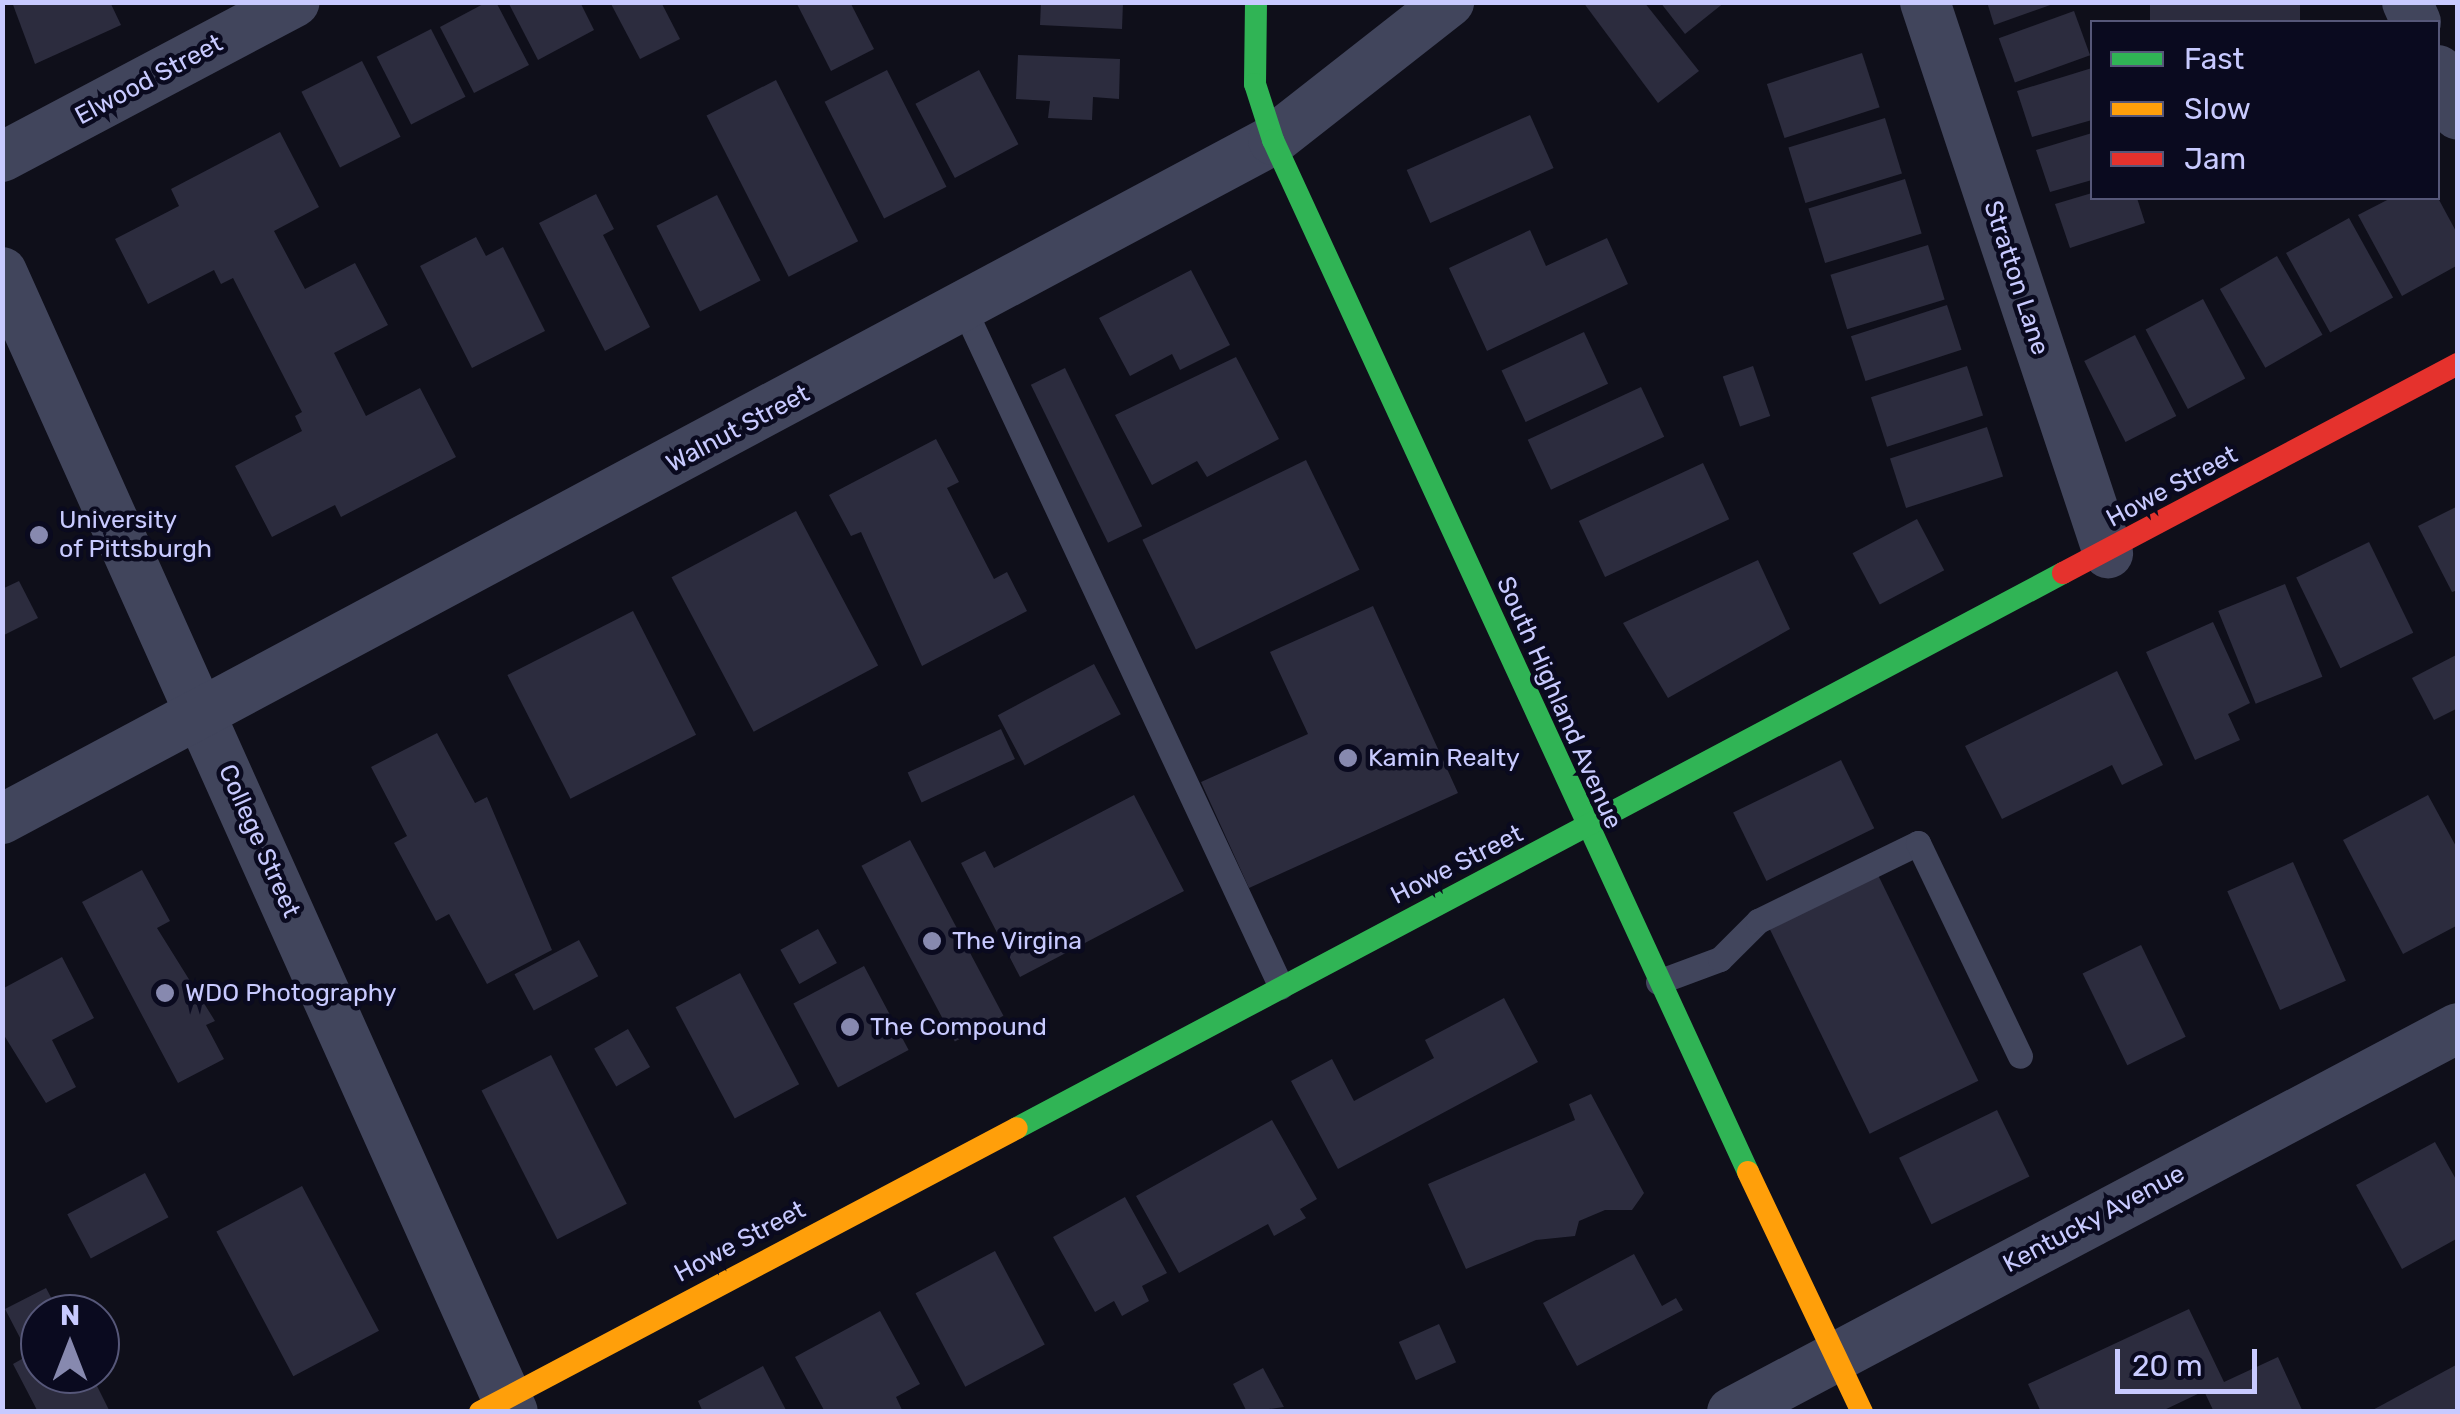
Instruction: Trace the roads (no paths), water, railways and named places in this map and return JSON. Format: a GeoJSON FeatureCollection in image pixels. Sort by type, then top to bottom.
{"type":"FeatureCollection","features":[{"type":"Feature","properties":{"kind":"street","name":"South Highland Avenue"},"geometry":{"type":"LineString","coordinates":[[1256,2],[1255,84],[1273,140],[1585,827],[1862,1412]]}},
{"type":"Feature","properties":{"kind":"street","name":"Walnut Street"},"geometry":{"type":"LineString","coordinates":[[2,819],[964,309],[1273,140],[1449,2]]}},
{"type":"Feature","properties":{"kind":"street","name":"Stratton Lane"},"geometry":{"type":"LineString","coordinates":[[1925,2],[2108,553]]}},
{"type":"Feature","properties":{"kind":"street","name":"Elwood Street"},"geometry":{"type":"LineString","coordinates":[[2,156],[288,4]]}},
{"type":"Feature","properties":{"kind":"street"},"geometry":{"type":"LineString","coordinates":[[2440,74],[2458,114]]}},
{"type":"Feature","properties":{"kind":"street","name":"College Street"},"geometry":{"type":"LineString","coordinates":[[2,272],[202,713],[500,1407]]}},
{"type":"Feature","properties":{"kind":"street","name":"Howe Street"},"geometry":{"type":"LineString","coordinates":[[500,1407],[1280,987],[2108,553],[2458,364]]}},
{"type":"Feature","properties":{"kind":"street","name":"Kentucky Avenue"},"geometry":{"type":"LineString","coordinates":[[1732,1412],[2458,1028]]}},
{"type":"Feature","properties":{"kind":"lane"},"geometry":{"type":"LineString","coordinates":[[964,309],[1280,987]]}},
{"type":"Feature","properties":{"kind":"lane"},"geometry":{"type":"LineString","coordinates":[[1658,982],[1720,958],[1758,922],[1918,843],[2020,1056]]}},
{"type":"Feature","properties":{"kind":"place","name":"University of Pittsburgh"},"geometry":{"type":"Point","coordinates":[39,535]}},
{"type":"Feature","properties":{"kind":"place","name":"Kamin Realty"},"geometry":{"type":"Point","coordinates":[1348,758]}},
{"type":"Feature","properties":{"kind":"place","name":"The Virgina"},"geometry":{"type":"Point","coordinates":[932,941]}},
{"type":"Feature","properties":{"kind":"place","name":"WDO Photography"},"geometry":{"type":"Point","coordinates":[165,993]}},
{"type":"Feature","properties":{"kind":"place","name":"The Compound"},"geometry":{"type":"Point","coordinates":[850,1027]}}]}
